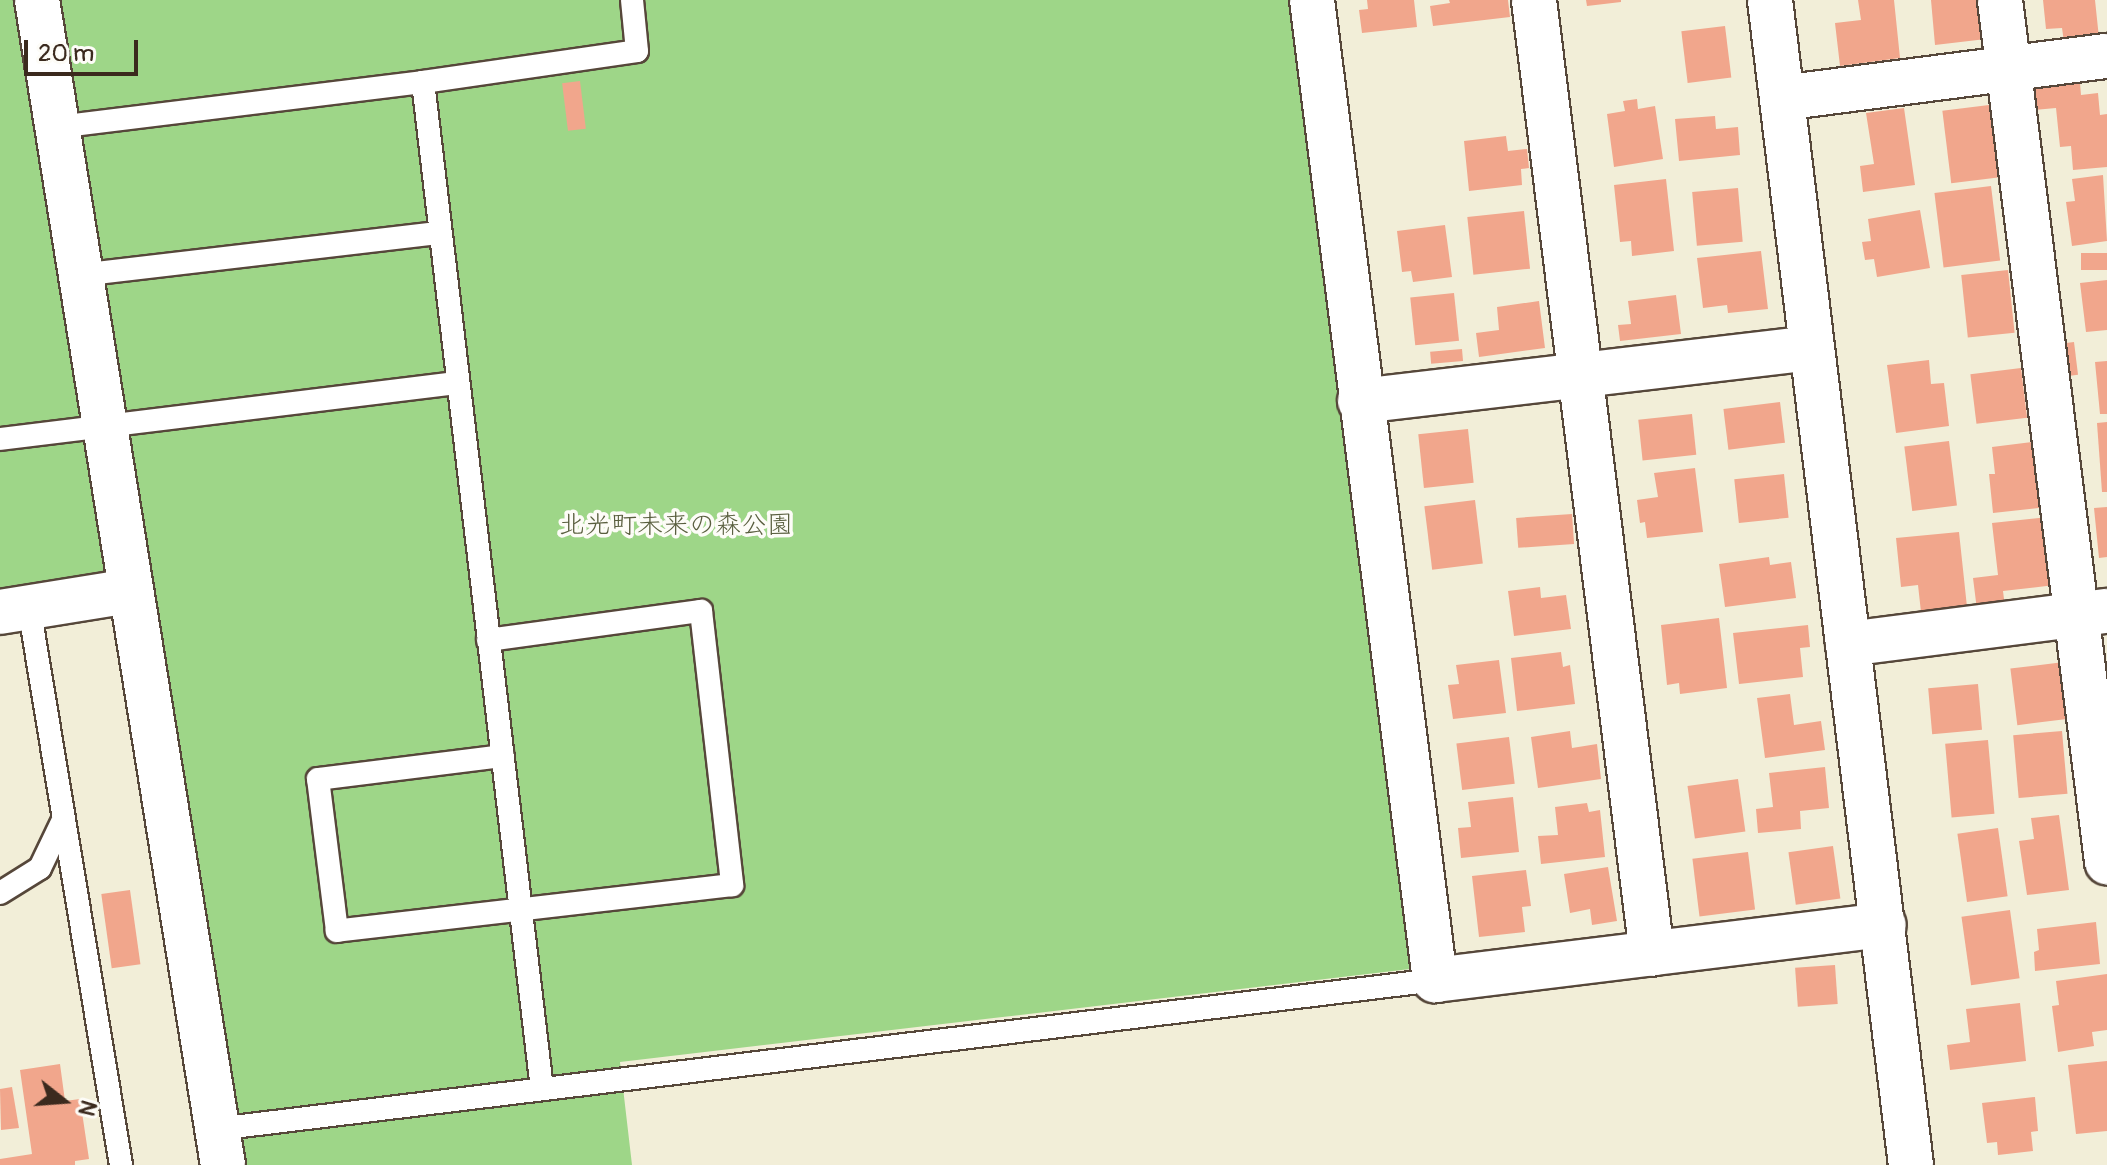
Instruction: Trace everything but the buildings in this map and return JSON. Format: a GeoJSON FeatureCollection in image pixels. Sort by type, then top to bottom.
{"type":"FeatureCollection","features":[{"type":"Feature","properties":{"kind":"street"},"geometry":{"type":"LineString","coordinates":[[37,0],[220,1147]]}},
{"type":"Feature","properties":{"kind":"street"},"geometry":{"type":"LineString","coordinates":[[1312,0],[1435,980],[1884,925]]}},
{"type":"Feature","properties":{"kind":"street"},"geometry":{"type":"LineString","coordinates":[[1534,0],[1652,954]]}},
{"type":"Feature","properties":{"kind":"street"},"geometry":{"type":"LineString","coordinates":[[1770,0],[1911,1165]]}},
{"type":"Feature","properties":{"kind":"street"},"geometry":{"type":"LineString","coordinates":[[2000,0],[2008,69],[2093,613],[2107,862]]}},
{"type":"Feature","properties":{"kind":"street"},"geometry":{"type":"LineString","coordinates":[[1782,98],[2107,56]]}},
{"type":"Feature","properties":{"kind":"street"},"geometry":{"type":"LineString","coordinates":[[1360,401],[1810,348]]}},
{"type":"Feature","properties":{"kind":"street"},"geometry":{"type":"LineString","coordinates":[[14,610],[130,591]]}},
{"type":"Feature","properties":{"kind":"street"},"geometry":{"type":"LineString","coordinates":[[1848,644],[2093,613]]}},
{"type":"Feature","properties":{"kind":"lane"},"geometry":{"type":"LineString","coordinates":[[57,127],[423,82],[637,51],[632,0]]}},
{"type":"Feature","properties":{"kind":"lane"},"geometry":{"type":"LineString","coordinates":[[423,82],[542,1089]]}},
{"type":"Feature","properties":{"kind":"lane"},"geometry":{"type":"LineString","coordinates":[[80,275],[440,233]]}},
{"type":"Feature","properties":{"kind":"lane"},"geometry":{"type":"LineString","coordinates":[[0,439],[458,383]]}},
{"type":"Feature","properties":{"kind":"lane"},"geometry":{"type":"LineString","coordinates":[[14,610],[63,820],[121,1165]]}},
{"type":"Feature","properties":{"kind":"lane"},"geometry":{"type":"LineString","coordinates":[[488,640],[701,611],[732,885],[337,931],[318,779],[503,756]]}},
{"type":"Feature","properties":{"kind":"lane"},"geometry":{"type":"LineString","coordinates":[[0,893],[40,868],[63,820]]}},
{"type":"Feature","properties":{"kind":"lane"},"geometry":{"type":"LineString","coordinates":[[220,1147],[542,1089],[1435,980]]}},
{"type":"Feature","properties":{"kind":"green space","name":"北光町未来の森公園"},"geometry":{"type":"Polygon","coordinates":[[[0,0],[1293,0],[1410,969],[620,1062],[632,1165],[234,1165],[151,575],[0,597],[0,0]]]}}]}
